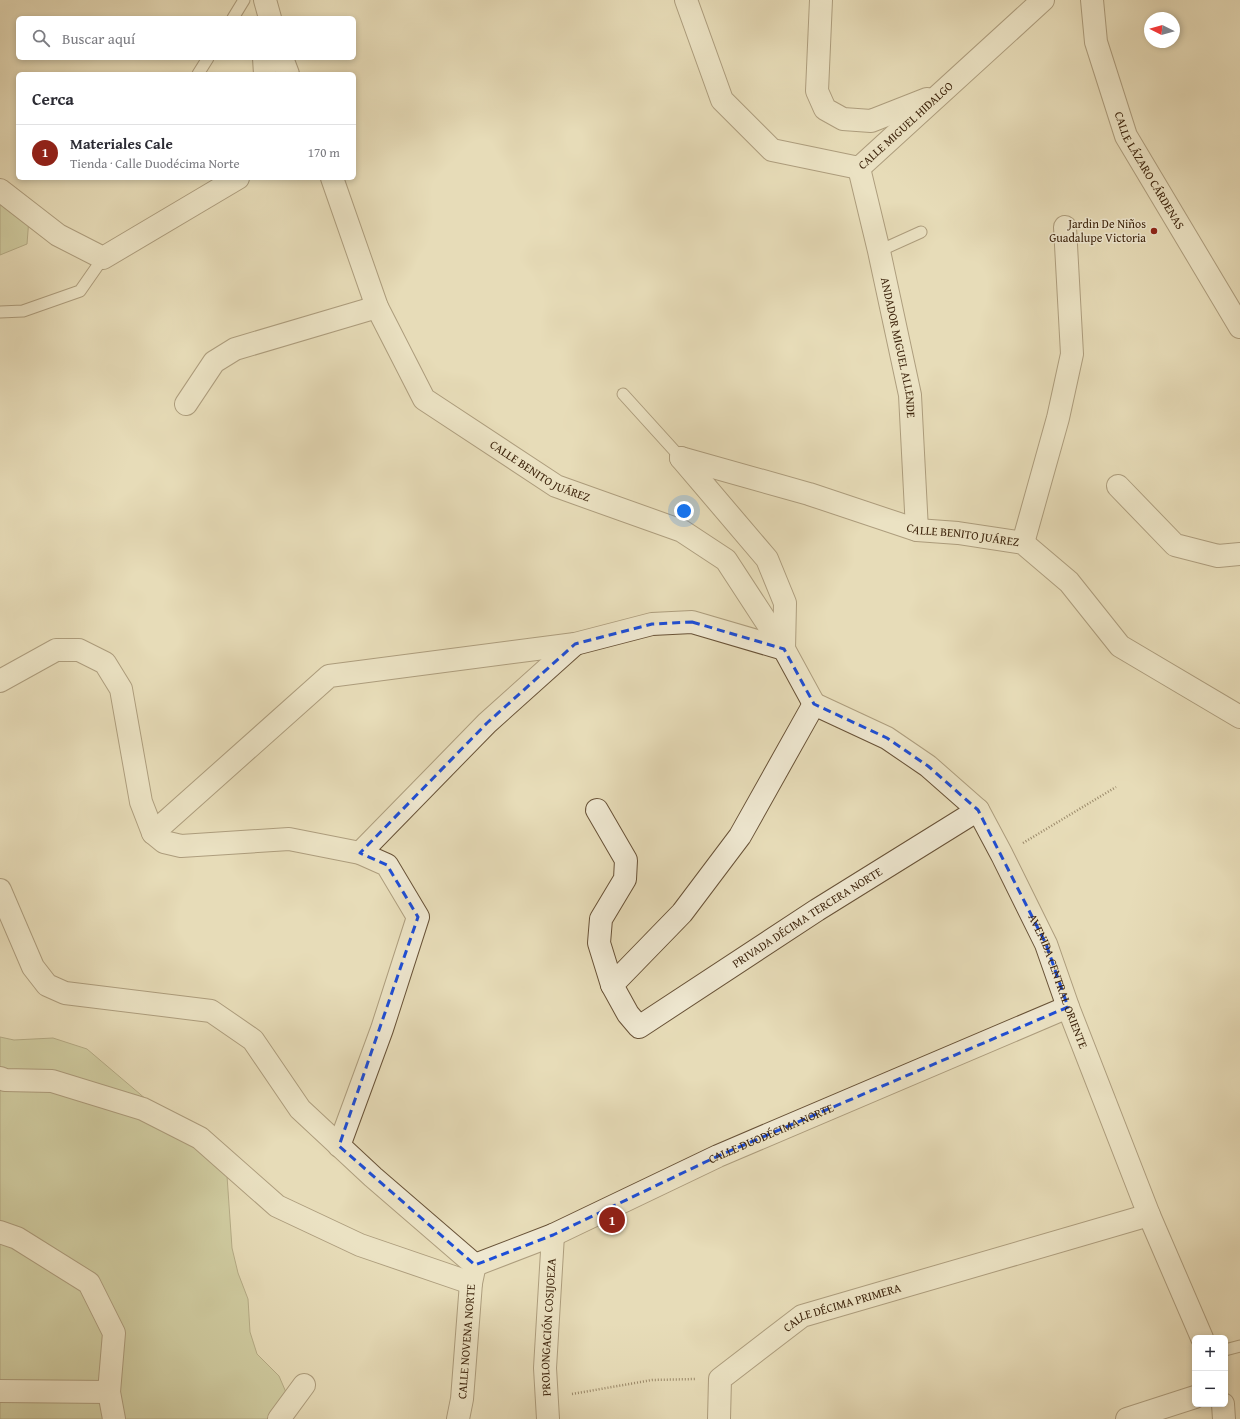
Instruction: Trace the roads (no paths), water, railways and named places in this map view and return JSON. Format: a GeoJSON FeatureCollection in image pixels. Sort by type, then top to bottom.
{"type":"FeatureCollection","features":[{"type":"Feature","properties":{"kind":"street"},"geometry":{"type":"LineString","coordinates":[[263,0],[263,16]]}},
{"type":"Feature","properties":{"kind":"street"},"geometry":{"type":"LineString","coordinates":[[263,0],[269,16]]}},
{"type":"Feature","properties":{"kind":"street","name":"CALLE MIGUEL HIDALGO"},"geometry":{"type":"LineString","coordinates":[[686,0],[722,100],[772,150],[859,168],[1043,0]]}},
{"type":"Feature","properties":{"kind":"street"},"geometry":{"type":"LineString","coordinates":[[821,0],[817,91],[825,109],[844,119],[870,121],[941,93]]}},
{"type":"Feature","properties":{"kind":"street","name":"CALLE LÁZARO CÁRDENAS"},"geometry":{"type":"LineString","coordinates":[[1092,0],[1096,42],[1126,136],[1240,327]]}},
{"type":"Feature","properties":{"kind":"street"},"geometry":{"type":"LineString","coordinates":[[264,60],[265,72]]}},
{"type":"Feature","properties":{"kind":"street"},"geometry":{"type":"LineString","coordinates":[[283,60],[287,72]]}},
{"type":"Feature","properties":{"kind":"street","name":"ANDADOR MIGUEL ALLENDE"},"geometry":{"type":"LineString","coordinates":[[859,168],[880,251],[910,395],[917,530]]}},
{"type":"Feature","properties":{"kind":"street"},"geometry":{"type":"LineString","coordinates":[[0,190],[58,235],[103,258],[235,180]]}},
{"type":"Feature","properties":{"kind":"street","name":"CALLE BENITO JUÁREZ"},"geometry":{"type":"LineString","coordinates":[[333,180],[377,308],[424,399],[556,486],[682,531],[726,560],[784,649],[814,704]]}},
{"type":"Feature","properties":{"kind":"street"},"geometry":{"type":"LineString","coordinates":[[1023,543],[1058,418],[1072,354],[1065,227]]}},
{"type":"Feature","properties":{"kind":"street"},"geometry":{"type":"LineString","coordinates":[[186,404],[214,362],[235,349],[377,308]]}},
{"type":"Feature","properties":{"kind":"street"},"geometry":{"type":"LineString","coordinates":[[152,833],[329,676],[575,644],[652,624],[692,622],[784,649],[785,603],[767,559],[681,458]]}},
{"type":"Feature","properties":{"kind":"street","name":"CALLE BENITO JUÁREZ"},"geometry":{"type":"LineString","coordinates":[[681,458],[809,494],[917,530],[958,533],[1023,543],[1069,582],[1120,646],[1240,717]]}},
{"type":"Feature","properties":{"kind":"street"},"geometry":{"type":"LineString","coordinates":[[1118,486],[1175,545],[1218,556],[1240,554]]}},
{"type":"Feature","properties":{"kind":"street"},"geometry":{"type":"LineString","coordinates":[[360,853],[487,723],[575,644]]}},
{"type":"Feature","properties":{"kind":"street"},"geometry":{"type":"LineString","coordinates":[[0,681],[56,650],[79,650],[105,663],[121,689],[141,802],[152,833],[164,842],[181,846],[289,839],[360,853],[386,865],[418,917],[382,1029],[339,1146]]}},
{"type":"Feature","properties":{"kind":"street"},"geometry":{"type":"LineString","coordinates":[[597,810],[626,860],[625,879],[601,919],[599,943],[612,985],[682,913],[740,836],[814,704]]}},
{"type":"Feature","properties":{"kind":"street","name":"AVENIDA CENTRAL ORIENTE"},"geometry":{"type":"LineString","coordinates":[[814,704],[887,738],[928,766],[978,810],[1046,944],[1068,1007],[1149,1215],[1201,1335]]}},
{"type":"Feature","properties":{"kind":"street","name":"PRIVADA DÉCIMA TERCERA NORTE"},"geometry":{"type":"LineString","coordinates":[[612,985],[628,1014],[639,1027],[817,910],[978,810]]}},
{"type":"Feature","properties":{"kind":"street"},"geometry":{"type":"LineString","coordinates":[[0,890],[33,967],[47,985],[65,993],[211,1011],[253,1040],[300,1109],[473,1274]]}},
{"type":"Feature","properties":{"kind":"street","name":"CALLE DUODÉCIMA NORTE"},"geometry":{"type":"LineString","coordinates":[[473,1274],[718,1156],[1068,1007]]}},
{"type":"Feature","properties":{"kind":"street"},"geometry":{"type":"LineString","coordinates":[[0,1078],[4,1080],[52,1081],[143,1109],[200,1138],[277,1206],[360,1245],[473,1274]]}},
{"type":"Feature","properties":{"kind":"street","name":"CALLE DÉCIMA PRIMERA"},"geometry":{"type":"LineString","coordinates":[[719,1419],[720,1379],[802,1316],[1149,1215]]}},
{"type":"Feature","properties":{"kind":"street"},"geometry":{"type":"LineString","coordinates":[[0,1232],[17,1238],[89,1284],[114,1333],[109,1392],[114,1419]]}},
{"type":"Feature","properties":{"kind":"street","name":"PROLONGACIÓN COSIJOEZA"},"geometry":{"type":"LineString","coordinates":[[547,1409],[545,1368],[553,1235]]}},
{"type":"Feature","properties":{"kind":"street","name":"CALLE NOVENA NORTE"},"geometry":{"type":"LineString","coordinates":[[458,1419],[462,1399],[473,1274]]}},
{"type":"Feature","properties":{"kind":"street"},"geometry":{"type":"LineString","coordinates":[[279,1419],[304,1385]]}},
{"type":"Feature","properties":{"kind":"street"},"geometry":{"type":"LineString","coordinates":[[0,1391],[109,1392]]}},
{"type":"Feature","properties":{"kind":"street"},"geometry":{"type":"LineString","coordinates":[[1127,1419],[1192,1398]]}},
{"type":"Feature","properties":{"kind":"street"},"geometry":{"type":"LineString","coordinates":[[1222,1407],[1224,1419]]}},
{"type":"Feature","properties":{"kind":"lane"},"geometry":{"type":"LineString","coordinates":[[234,16],[244,0]]}},
{"type":"Feature","properties":{"kind":"lane"},"geometry":{"type":"LineString","coordinates":[[199,72],[207,60]]}},
{"type":"Feature","properties":{"kind":"lane"},"geometry":{"type":"LineString","coordinates":[[880,251],[921,232]]}},
{"type":"Feature","properties":{"kind":"lane"},"geometry":{"type":"LineString","coordinates":[[0,312],[23,311],[80,291],[103,258]]}},
{"type":"Feature","properties":{"kind":"lane"},"geometry":{"type":"LineString","coordinates":[[623,394],[681,458]]}},
{"type":"Feature","properties":{"kind":"lane"},"geometry":{"type":"LineString","coordinates":[[1228,1349],[1240,1346]]}},
{"type":"Feature","properties":{"kind":"place","name":"Jardin De Niños Guadalupe Victoria"},"geometry":{"type":"Point","coordinates":[1154,231]}},
{"type":"Feature","properties":{"kind":"place","name":"Materiales Cale"},"geometry":{"type":"Point","coordinates":[612,1220]}}]}
